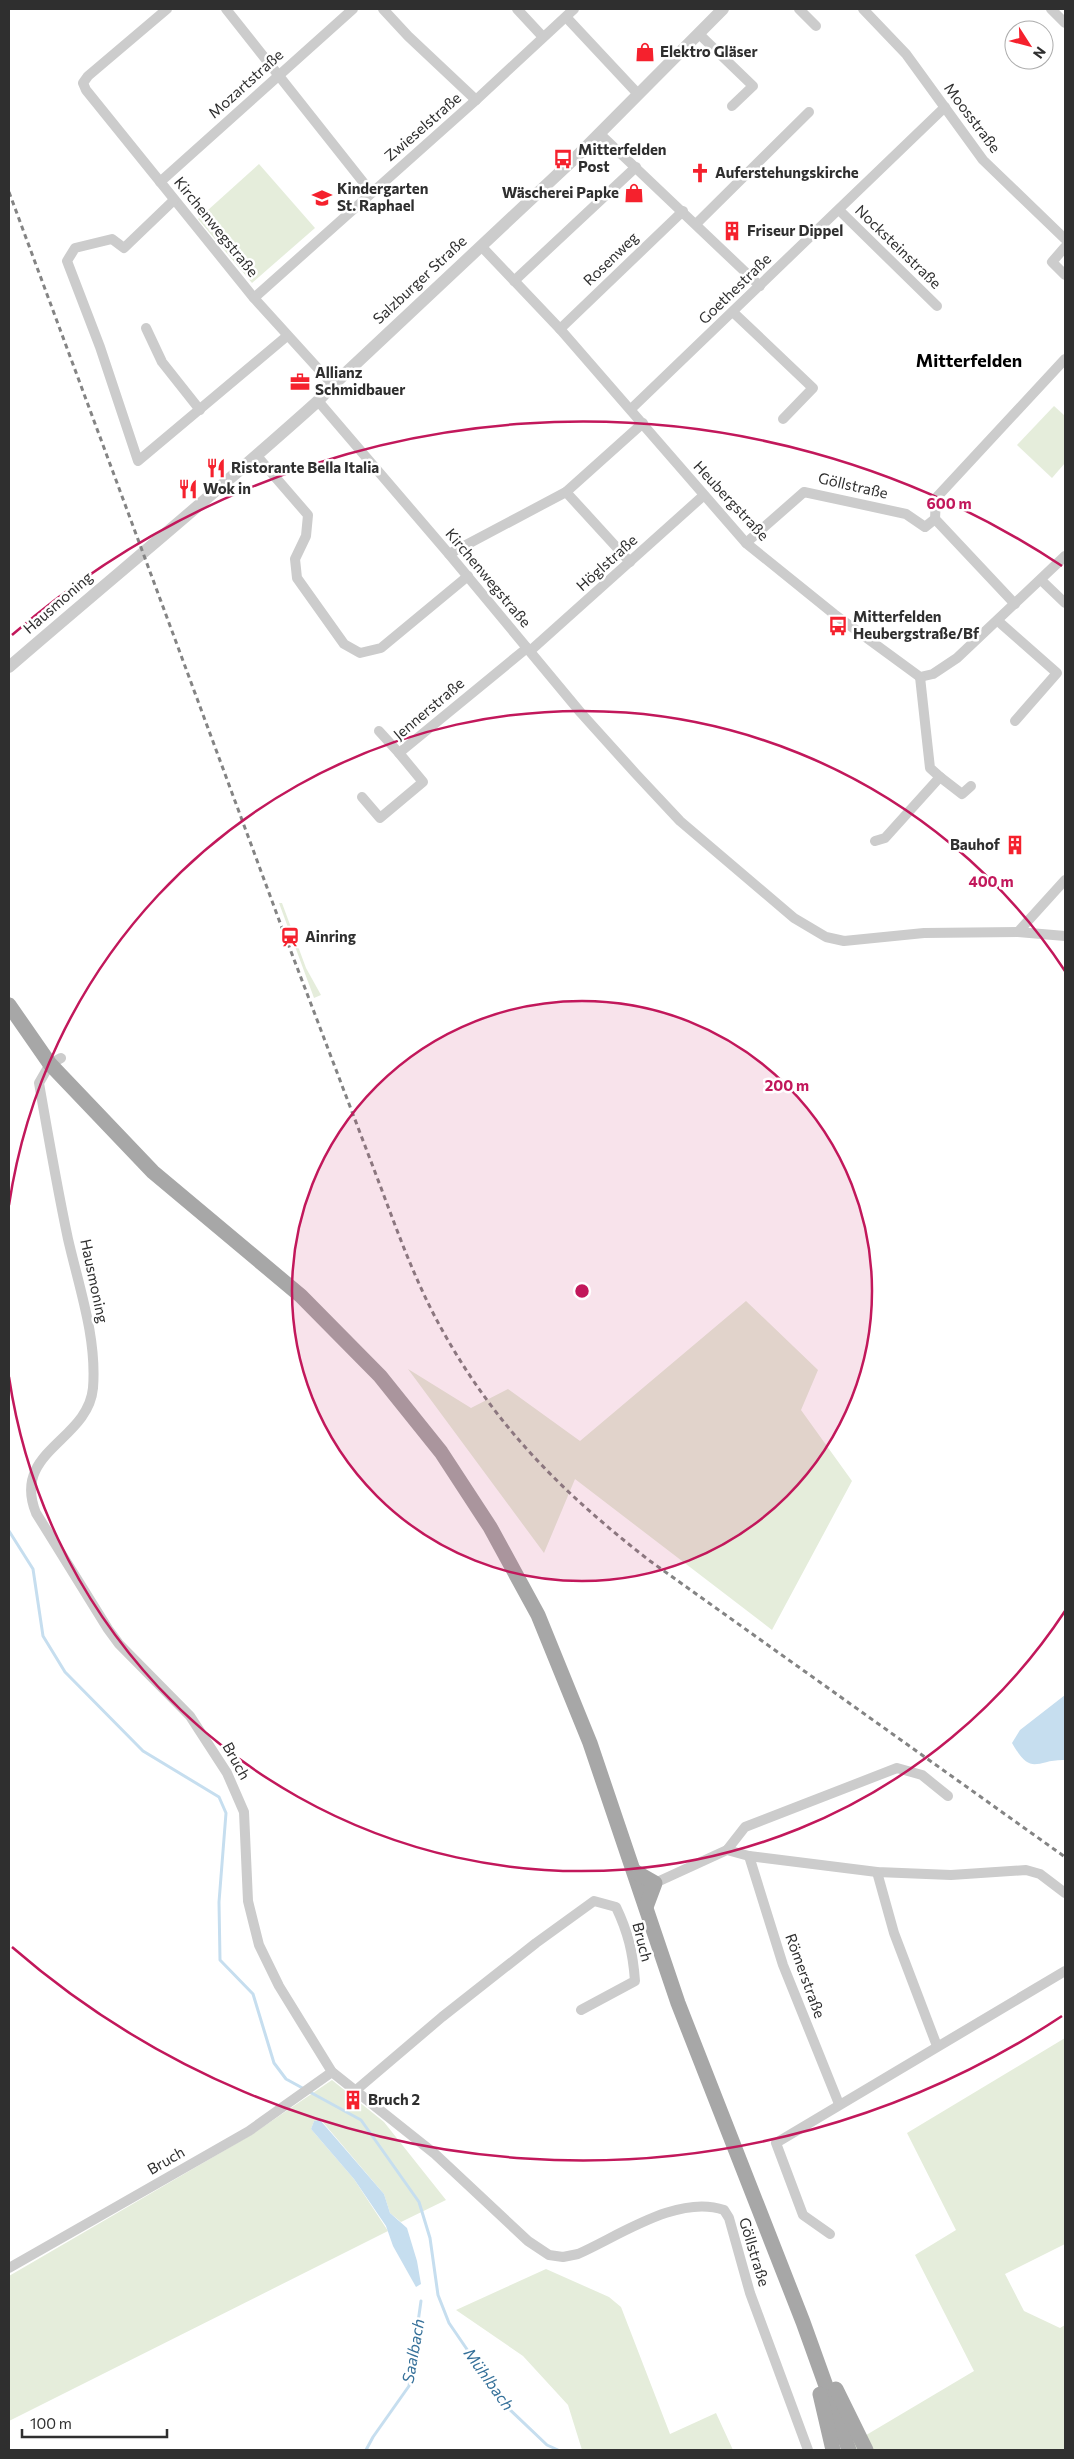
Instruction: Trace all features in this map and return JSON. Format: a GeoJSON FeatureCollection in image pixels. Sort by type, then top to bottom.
{"type":"FeatureCollection","features":[{"type":"Feature","properties":{"kind":"main road"},"geometry":{"type":"LineString","coordinates":[[9,1005],[55,1061],[153,1172],[301,1296],[380,1376],[441,1452],[490,1527],[538,1615],[590,1742],[678,2003],[803,2322],[849,2450]]}},
{"type":"Feature","properties":{"kind":"main road"},"geometry":{"type":"LineString","coordinates":[[634,1871],[655,1883],[646,1906]]}},
{"type":"Feature","properties":{"kind":"main road"},"geometry":{"type":"LineString","coordinates":[[803,2322],[833,2450]]}},
{"type":"Feature","properties":{"kind":"main road"},"geometry":{"type":"LineString","coordinates":[[803,2322],[866,2450]]}},
{"type":"Feature","properties":{"kind":"street","name":"Kirchenwegstraße"},"geometry":{"type":"LineString","coordinates":[[167,9],[88,76],[83,82],[86,90],[254,298],[333,384]]}},
{"type":"Feature","properties":{"kind":"street"},"geometry":{"type":"LineString","coordinates":[[226,9],[371,192]]}},
{"type":"Feature","properties":{"kind":"street","name":"Mozartstraße"},"geometry":{"type":"LineString","coordinates":[[160,182],[278,74],[353,9]]}},
{"type":"Feature","properties":{"kind":"street"},"geometry":{"type":"LineString","coordinates":[[383,9],[408,36],[476,100]]}},
{"type":"Feature","properties":{"kind":"street"},"geometry":{"type":"LineString","coordinates":[[518,9],[543,37]]}},
{"type":"Feature","properties":{"kind":"street","name":"Zwieselstraße"},"geometry":{"type":"LineString","coordinates":[[254,298],[476,100],[574,9]]}},
{"type":"Feature","properties":{"kind":"street","name":"Salzburger Straße"},"geometry":{"type":"LineString","coordinates":[[128,564],[160,540],[318,401],[333,384],[574,159],[723,9]]}},
{"type":"Feature","properties":{"kind":"street"},"geometry":{"type":"LineString","coordinates":[[798,9],[816,26]]}},
{"type":"Feature","properties":{"kind":"street","name":"Moosstraße"},"geometry":{"type":"LineString","coordinates":[[863,9],[906,54],[983,160],[1065,239]]}},
{"type":"Feature","properties":{"kind":"street"},"geometry":{"type":"LineString","coordinates":[[1051,9],[1065,23]]}},
{"type":"Feature","properties":{"kind":"street"},"geometry":{"type":"LineString","coordinates":[[566,17],[638,94]]}},
{"type":"Feature","properties":{"kind":"street"},"geometry":{"type":"LineString","coordinates":[[699,34],[752,86],[732,106]]}},
{"type":"Feature","properties":{"kind":"street","name":"Goethestraße"},"geometry":{"type":"LineString","coordinates":[[631,410],[945,107]]}},
{"type":"Feature","properties":{"kind":"street"},"geometry":{"type":"LineString","coordinates":[[696,224],[809,112]]}},
{"type":"Feature","properties":{"kind":"street"},"geometry":{"type":"LineString","coordinates":[[599,133],[760,286]]}},
{"type":"Feature","properties":{"kind":"street"},"geometry":{"type":"LineString","coordinates":[[514,281],[636,167]]}},
{"type":"Feature","properties":{"kind":"street"},"geometry":{"type":"LineString","coordinates":[[174,200],[124,248],[112,239],[76,248],[67,261],[100,348],[138,461],[287,336]]}},
{"type":"Feature","properties":{"kind":"street","name":"Nocksteinstraße"},"geometry":{"type":"LineString","coordinates":[[839,210],[937,306]]}},
{"type":"Feature","properties":{"kind":"street","name":"Rosenweg"},"geometry":{"type":"LineString","coordinates":[[560,329],[683,211]]}},
{"type":"Feature","properties":{"kind":"street","name":"Heubergstraße"},"geometry":{"type":"LineString","coordinates":[[481,246],[560,329],[746,543],[834,614],[920,677]]}},
{"type":"Feature","properties":{"kind":"street"},"geometry":{"type":"LineString","coordinates":[[1065,248],[1052,262],[1065,275]]}},
{"type":"Feature","properties":{"kind":"street"},"geometry":{"type":"LineString","coordinates":[[733,312],[813,388],[783,420]]}},
{"type":"Feature","properties":{"kind":"street"},"geometry":{"type":"LineString","coordinates":[[146,328],[162,362],[200,410]]}},
{"type":"Feature","properties":{"kind":"street"},"geometry":{"type":"LineString","coordinates":[[1015,604],[935,519],[936,498],[1065,359]]}},
{"type":"Feature","properties":{"kind":"street","name":"Kirchenwegstraße"},"geometry":{"type":"LineString","coordinates":[[318,401],[468,576],[528,650],[636,774],[680,821],[794,918],[826,937],[844,941],[924,933],[1018,932],[1065,936]]}},
{"type":"Feature","properties":{"kind":"street"},"geometry":{"type":"LineString","coordinates":[[449,554],[566,492],[643,423]]}},
{"type":"Feature","properties":{"kind":"street"},"geometry":{"type":"LineString","coordinates":[[257,456],[308,515],[306,536],[295,558],[297,578],[344,644],[360,653],[381,648],[468,576]]}},
{"type":"Feature","properties":{"kind":"street"},"geometry":{"type":"LineString","coordinates":[[566,492],[630,562]]}},
{"type":"Feature","properties":{"kind":"street","name":"Göllstraße"},"geometry":{"type":"LineString","coordinates":[[746,543],[804,492],[906,514],[925,527],[935,519]]}},
{"type":"Feature","properties":{"kind":"street","name":"Höglstraße"},"geometry":{"type":"LineString","coordinates":[[528,650],[704,496]]}},
{"type":"Feature","properties":{"kind":"street"},"geometry":{"type":"LineString","coordinates":[[971,786],[962,794],[930,768],[920,677],[933,674],[957,658],[1065,556]]}},
{"type":"Feature","properties":{"kind":"street","name":"Hausmoning"},"geometry":{"type":"LineString","coordinates":[[9,668],[128,564]]}},
{"type":"Feature","properties":{"kind":"street"},"geometry":{"type":"LineString","coordinates":[[1041,580],[1065,603]]}},
{"type":"Feature","properties":{"kind":"street"},"geometry":{"type":"LineString","coordinates":[[998,621],[1057,673],[1015,721]]}},
{"type":"Feature","properties":{"kind":"street","name":"Jennerstraße"},"geometry":{"type":"LineString","coordinates":[[362,797],[380,818],[423,782],[399,753],[528,650]]}},
{"type":"Feature","properties":{"kind":"street"},"geometry":{"type":"LineString","coordinates":[[379,730],[399,753]]}},
{"type":"Feature","properties":{"kind":"street"},"geometry":{"type":"LineString","coordinates":[[875,841],[885,838],[940,777]]}},
{"type":"Feature","properties":{"kind":"street"},"geometry":{"type":"LineString","coordinates":[[1018,932],[1065,880]]}},
{"type":"Feature","properties":{"kind":"street","name":"Hausmoning"},"geometry":{"type":"LineString","coordinates":[[31,1502],[32,1476],[37,1465],[76,1424],[86,1409],[92,1390],[93,1353],[60,1204],[39,1083],[55,1061]]}},
{"type":"Feature","properties":{"kind":"street","name":"Bruch"},"geometry":{"type":"LineString","coordinates":[[31,1502],[108,1629],[120,1644],[190,1716],[227,1773],[244,1812],[248,1901],[259,1945],[279,1986],[332,2072],[435,2154],[528,2241],[549,2255]]}},
{"type":"Feature","properties":{"kind":"street"},"geometry":{"type":"LineString","coordinates":[[655,1883],[727,1850],[745,1827],[897,1768],[922,1775],[948,1796]]}},
{"type":"Feature","properties":{"kind":"street"},"geometry":{"type":"LineString","coordinates":[[727,1850],[749,1856],[877,1872],[952,1875],[1026,1870],[1040,1874],[1065,1893]]}},
{"type":"Feature","properties":{"kind":"street","name":"Römerstraße"},"geometry":{"type":"LineString","coordinates":[[749,1856],[783,1966],[839,2104]]}},
{"type":"Feature","properties":{"kind":"street"},"geometry":{"type":"LineString","coordinates":[[877,1872],[894,1933],[937,2046]]}},
{"type":"Feature","properties":{"kind":"street","name":"Bruch"},"geometry":{"type":"LineString","coordinates":[[355,2091],[442,2017],[536,1943],[594,1902],[616,1908],[627,1932],[633,1953],[635,1981],[581,2010]]}},
{"type":"Feature","properties":{"kind":"street"},"geometry":{"type":"LineString","coordinates":[[830,2234],[803,2215],[776,2143],[1065,1971]]}},
{"type":"Feature","properties":{"kind":"street","name":"Bruch"},"geometry":{"type":"LineString","coordinates":[[9,2268],[248,2131],[301,2096],[332,2072]]}},
{"type":"Feature","properties":{"kind":"street","name":"Göllstraße"},"geometry":{"type":"LineString","coordinates":[[549,2255],[578,2254],[662,2214],[699,2206],[714,2206],[724,2210],[729,2218],[754,2302],[808,2450]]}},
{"type":"Feature","properties":{"kind":"green space"},"geometry":{"type":"Polygon","coordinates":[[[259,164],[315,228],[252,283],[198,219],[259,164]]]}},
{"type":"Feature","properties":{"kind":"green space"},"geometry":{"type":"Polygon","coordinates":[[[1054,406],[1065,416],[1065,463],[1052,478],[1017,445],[1054,406]]]}},
{"type":"Feature","properties":{"kind":"green space"},"geometry":{"type":"Polygon","coordinates":[[[279,903],[282,903],[306,968],[321,995],[314,998],[279,903]]]}},
{"type":"Feature","properties":{"kind":"green space"},"geometry":{"type":"Polygon","coordinates":[[[746,1301],[818,1370],[801,1410],[852,1481],[772,1630],[575,1479],[544,1553],[408,1369],[471,1408],[508,1389],[580,1441],[746,1301]]]}},
{"type":"Feature","properties":{"kind":"green space"},"geometry":{"type":"Polygon","coordinates":[[[1065,2038],[1065,2244],[1005,2274],[1024,2311],[1060,2328],[1065,2325],[1065,2450],[841,2450],[974,2371],[915,2255],[956,2230],[907,2133],[1065,2038]]]}},
{"type":"Feature","properties":{"kind":"green space"},"geometry":{"type":"Polygon","coordinates":[[[332,2080],[384,2122],[446,2200],[401,2222],[390,2213],[384,2194],[321,2120],[314,2121],[311,2129],[354,2179],[388,2231],[9,2421],[9,2276],[251,2135],[332,2080]]]}},
{"type":"Feature","properties":{"kind":"green space"},"geometry":{"type":"Polygon","coordinates":[[[546,2269],[609,2297],[621,2307],[670,2434],[716,2413],[733,2450],[582,2450],[568,2405],[523,2356],[456,2310],[546,2269]]]}},
{"type":"Feature","properties":{"kind":"water"},"geometry":{"type":"Polygon","coordinates":[[[1065,1695],[1065,1760],[1030,1763],[1019,1754],[1012,1743],[1020,1730],[1065,1695]]]}},
{"type":"Feature","properties":{"kind":"water"},"geometry":{"type":"Polygon","coordinates":[[[320,2120],[384,2194],[390,2213],[407,2228],[417,2261],[421,2284],[416,2287],[393,2246],[386,2226],[354,2179],[311,2129],[314,2121],[320,2120]]]}},
{"type":"Feature","properties":{"kind":"waterway","name":"Mühlbach"},"geometry":{"type":"LineString","coordinates":[[9,1531],[33,1569],[43,1636],[65,1672],[143,1751],[219,1797],[226,1813],[219,1902],[220,1960],[253,1994],[274,2063],[286,2079],[361,2120],[419,2202],[430,2238],[438,2295],[449,2323],[505,2405],[547,2445],[558,2450]]}},
{"type":"Feature","properties":{"kind":"waterway","name":"Saalbach"},"geometry":{"type":"LineString","coordinates":[[366,2450],[409,2386],[421,2301]]}},
{"type":"Feature","properties":{"kind":"railway"},"geometry":{"type":"LineString","coordinates":[[9,192],[282,928],[398,1234],[434,1315],[466,1369],[487,1401],[536,1458],[562,1485],[619,1536],[650,1561],[1065,1857]]}},
{"type":"Feature","properties":{"kind":"place","name":"Elektro Gläser"},"geometry":{"type":"Point","coordinates":[645,52]}},
{"type":"Feature","properties":{"kind":"place","name":"Mitterfelden Post"},"geometry":{"type":"Point","coordinates":[563,159]}},
{"type":"Feature","properties":{"kind":"place","name":"Auferstehungskirche"},"geometry":{"type":"Point","coordinates":[700,173]}},
{"type":"Feature","properties":{"kind":"place","name":"Wäscherei Papke"},"geometry":{"type":"Point","coordinates":[634,193]}},
{"type":"Feature","properties":{"kind":"place","name":"Kindergarten St. Raphael"},"geometry":{"type":"Point","coordinates":[322,198]}},
{"type":"Feature","properties":{"kind":"place","name":"Friseur Dippel"},"geometry":{"type":"Point","coordinates":[732,231]}},
{"type":"Feature","properties":{"kind":"place","name":"Allianz Schmidbauer"},"geometry":{"type":"Point","coordinates":[300,382]}},
{"type":"Feature","properties":{"kind":"place","name":"Ristorante Bella Italia"},"geometry":{"type":"Point","coordinates":[216,468]}},
{"type":"Feature","properties":{"kind":"place","name":"Wok in"},"geometry":{"type":"Point","coordinates":[188,489]}},
{"type":"Feature","properties":{"kind":"place","name":"Mitterfelden Heubergstraße/Bf"},"geometry":{"type":"Point","coordinates":[838,626]}},
{"type":"Feature","properties":{"kind":"place","name":"Bauhof"},"geometry":{"type":"Point","coordinates":[1015,845]}},
{"type":"Feature","properties":{"kind":"place","name":"Ainring"},"geometry":{"type":"Point","coordinates":[290,937]}},
{"type":"Feature","properties":{"kind":"place","name":"Bruch 2"},"geometry":{"type":"Point","coordinates":[353,2100]}},
{"type":"Feature","properties":{"kind":"district","name":"Mitterfelden"},"geometry":{"type":"Point","coordinates":[969,361]}}]}
